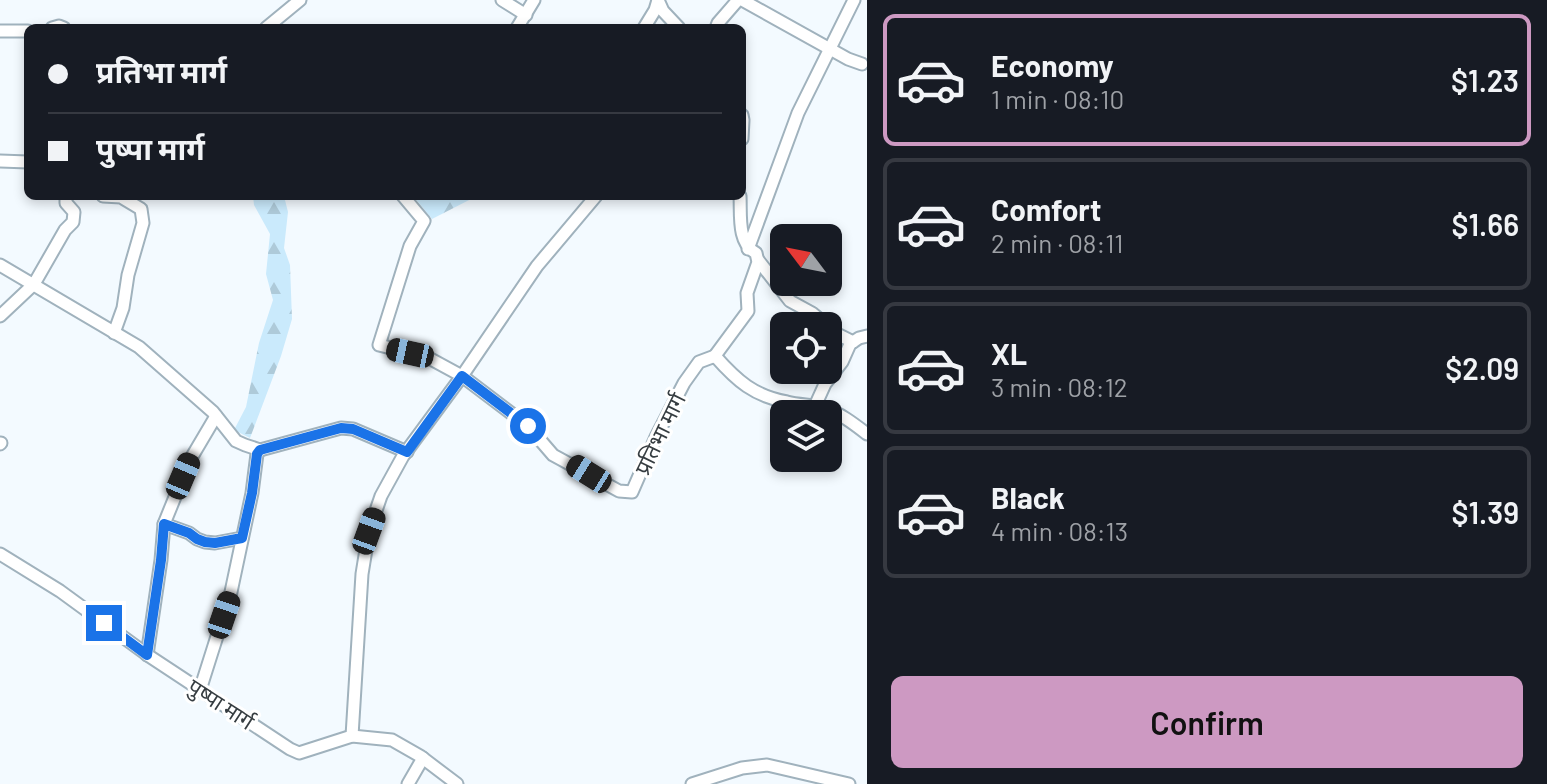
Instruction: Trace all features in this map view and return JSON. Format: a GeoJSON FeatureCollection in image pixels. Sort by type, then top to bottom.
{"type":"FeatureCollection","features":[{"type":"Feature","properties":{"kind":"street"},"geometry":{"type":"LineString","coordinates":[[271,24],[300,0]]}},
{"type":"Feature","properties":{"kind":"street"},"geometry":{"type":"LineString","coordinates":[[502,0],[526,15]]}},
{"type":"Feature","properties":{"kind":"street"},"geometry":{"type":"LineString","coordinates":[[520,24],[534,0]]}},
{"type":"Feature","properties":{"kind":"street"},"geometry":{"type":"LineString","coordinates":[[646,24],[658,0]]}},
{"type":"Feature","properties":{"kind":"street"},"geometry":{"type":"LineString","coordinates":[[658,0],[675,24]]}},
{"type":"Feature","properties":{"kind":"street"},"geometry":{"type":"LineString","coordinates":[[719,24],[740,0],[862,64]]}},
{"type":"Feature","properties":{"kind":"street"},"geometry":{"type":"LineString","coordinates":[[748,249],[798,113],[854,0]]}},
{"type":"Feature","properties":{"kind":"street"},"geometry":{"type":"LineString","coordinates":[[0,31],[24,31]]}},
{"type":"Feature","properties":{"kind":"street"},"geometry":{"type":"LineString","coordinates":[[0,161],[24,162]]}},
{"type":"Feature","properties":{"kind":"street"},"geometry":{"type":"LineString","coordinates":[[0,316],[34,284],[65,230],[73,222],[74,212],[66,200]]}},
{"type":"Feature","properties":{"kind":"street"},"geometry":{"type":"LineString","coordinates":[[114,333],[143,223],[141,209],[126,200]]}},
{"type":"Feature","properties":{"kind":"street"},"geometry":{"type":"LineString","coordinates":[[406,200],[424,221],[410,246],[379,345],[427,357],[462,376]]}},
{"type":"Feature","properties":{"kind":"street"},"geometry":{"type":"LineString","coordinates":[[352,736],[362,574],[369,531],[381,496],[407,452],[537,266],[593,200]]}},
{"type":"Feature","properties":{"kind":"street"},"geometry":{"type":"LineString","coordinates":[[740,200],[742,235],[748,249],[756,253],[758,260],[790,301],[853,342]]}},
{"type":"Feature","properties":{"kind":"street"},"geometry":{"type":"LineString","coordinates":[[758,260],[747,293],[748,311],[714,357],[754,392],[778,400]]}},
{"type":"Feature","properties":{"kind":"street"},"geometry":{"type":"LineString","coordinates":[[0,265],[147,354],[216,416],[236,441],[260,450],[341,428],[353,429],[407,452]]}},
{"type":"Feature","properties":{"kind":"street"},"geometry":{"type":"LineString","coordinates":[[818,400],[847,349],[853,342],[867,336]]}},
{"type":"Feature","properties":{"kind":"street","name":"प्रतिभा मार्ग"},"geometry":{"type":"LineString","coordinates":[[462,376],[528,426],[553,455],[619,491],[632,492],[684,383],[699,362],[714,357]]}},
{"type":"Feature","properties":{"kind":"street"},"geometry":{"type":"LineString","coordinates":[[147,655],[164,524],[190,460],[216,416]]}},
{"type":"Feature","properties":{"kind":"street"},"geometry":{"type":"LineString","coordinates":[[842,416],[867,434]]}},
{"type":"Feature","properties":{"kind":"street"},"geometry":{"type":"LineString","coordinates":[[200,690],[231,592],[260,450]]}},
{"type":"Feature","properties":{"kind":"street"},"geometry":{"type":"LineString","coordinates":[[164,524],[205,542],[242,538]]}},
{"type":"Feature","properties":{"kind":"street","name":"पुष्पा मार्ग"},"geometry":{"type":"LineString","coordinates":[[0,554],[60,591],[147,655],[290,749],[299,753],[352,736],[392,740],[423,758],[457,784]]}},
{"type":"Feature","properties":{"kind":"street"},"geometry":{"type":"LineString","coordinates":[[408,784],[423,758]]}},
{"type":"Feature","properties":{"kind":"street"},"geometry":{"type":"LineString","coordinates":[[692,784],[742,768],[767,765],[849,784]]}},
{"type":"Feature","properties":{"kind":"green space"},"geometry":{"type":"Polygon","coordinates":[[[253,200],[285,200],[288,212],[284,248],[290,265],[292,319],[250,438],[234,430],[246,407],[259,343],[273,300],[266,274],[270,234],[253,200]]]}},
{"type":"Feature","properties":{"kind":"green space"},"geometry":{"type":"Polygon","coordinates":[[[416,200],[469,200],[432,219],[416,200]]]}},
{"type":"Feature","properties":{"kind":"route"},"geometry":{"type":"LineString","coordinates":[[104,623],[147,655],[164,524],[205,542],[242,538],[260,450],[341,428],[353,429],[407,452],[462,376],[528,426]]}}]}
